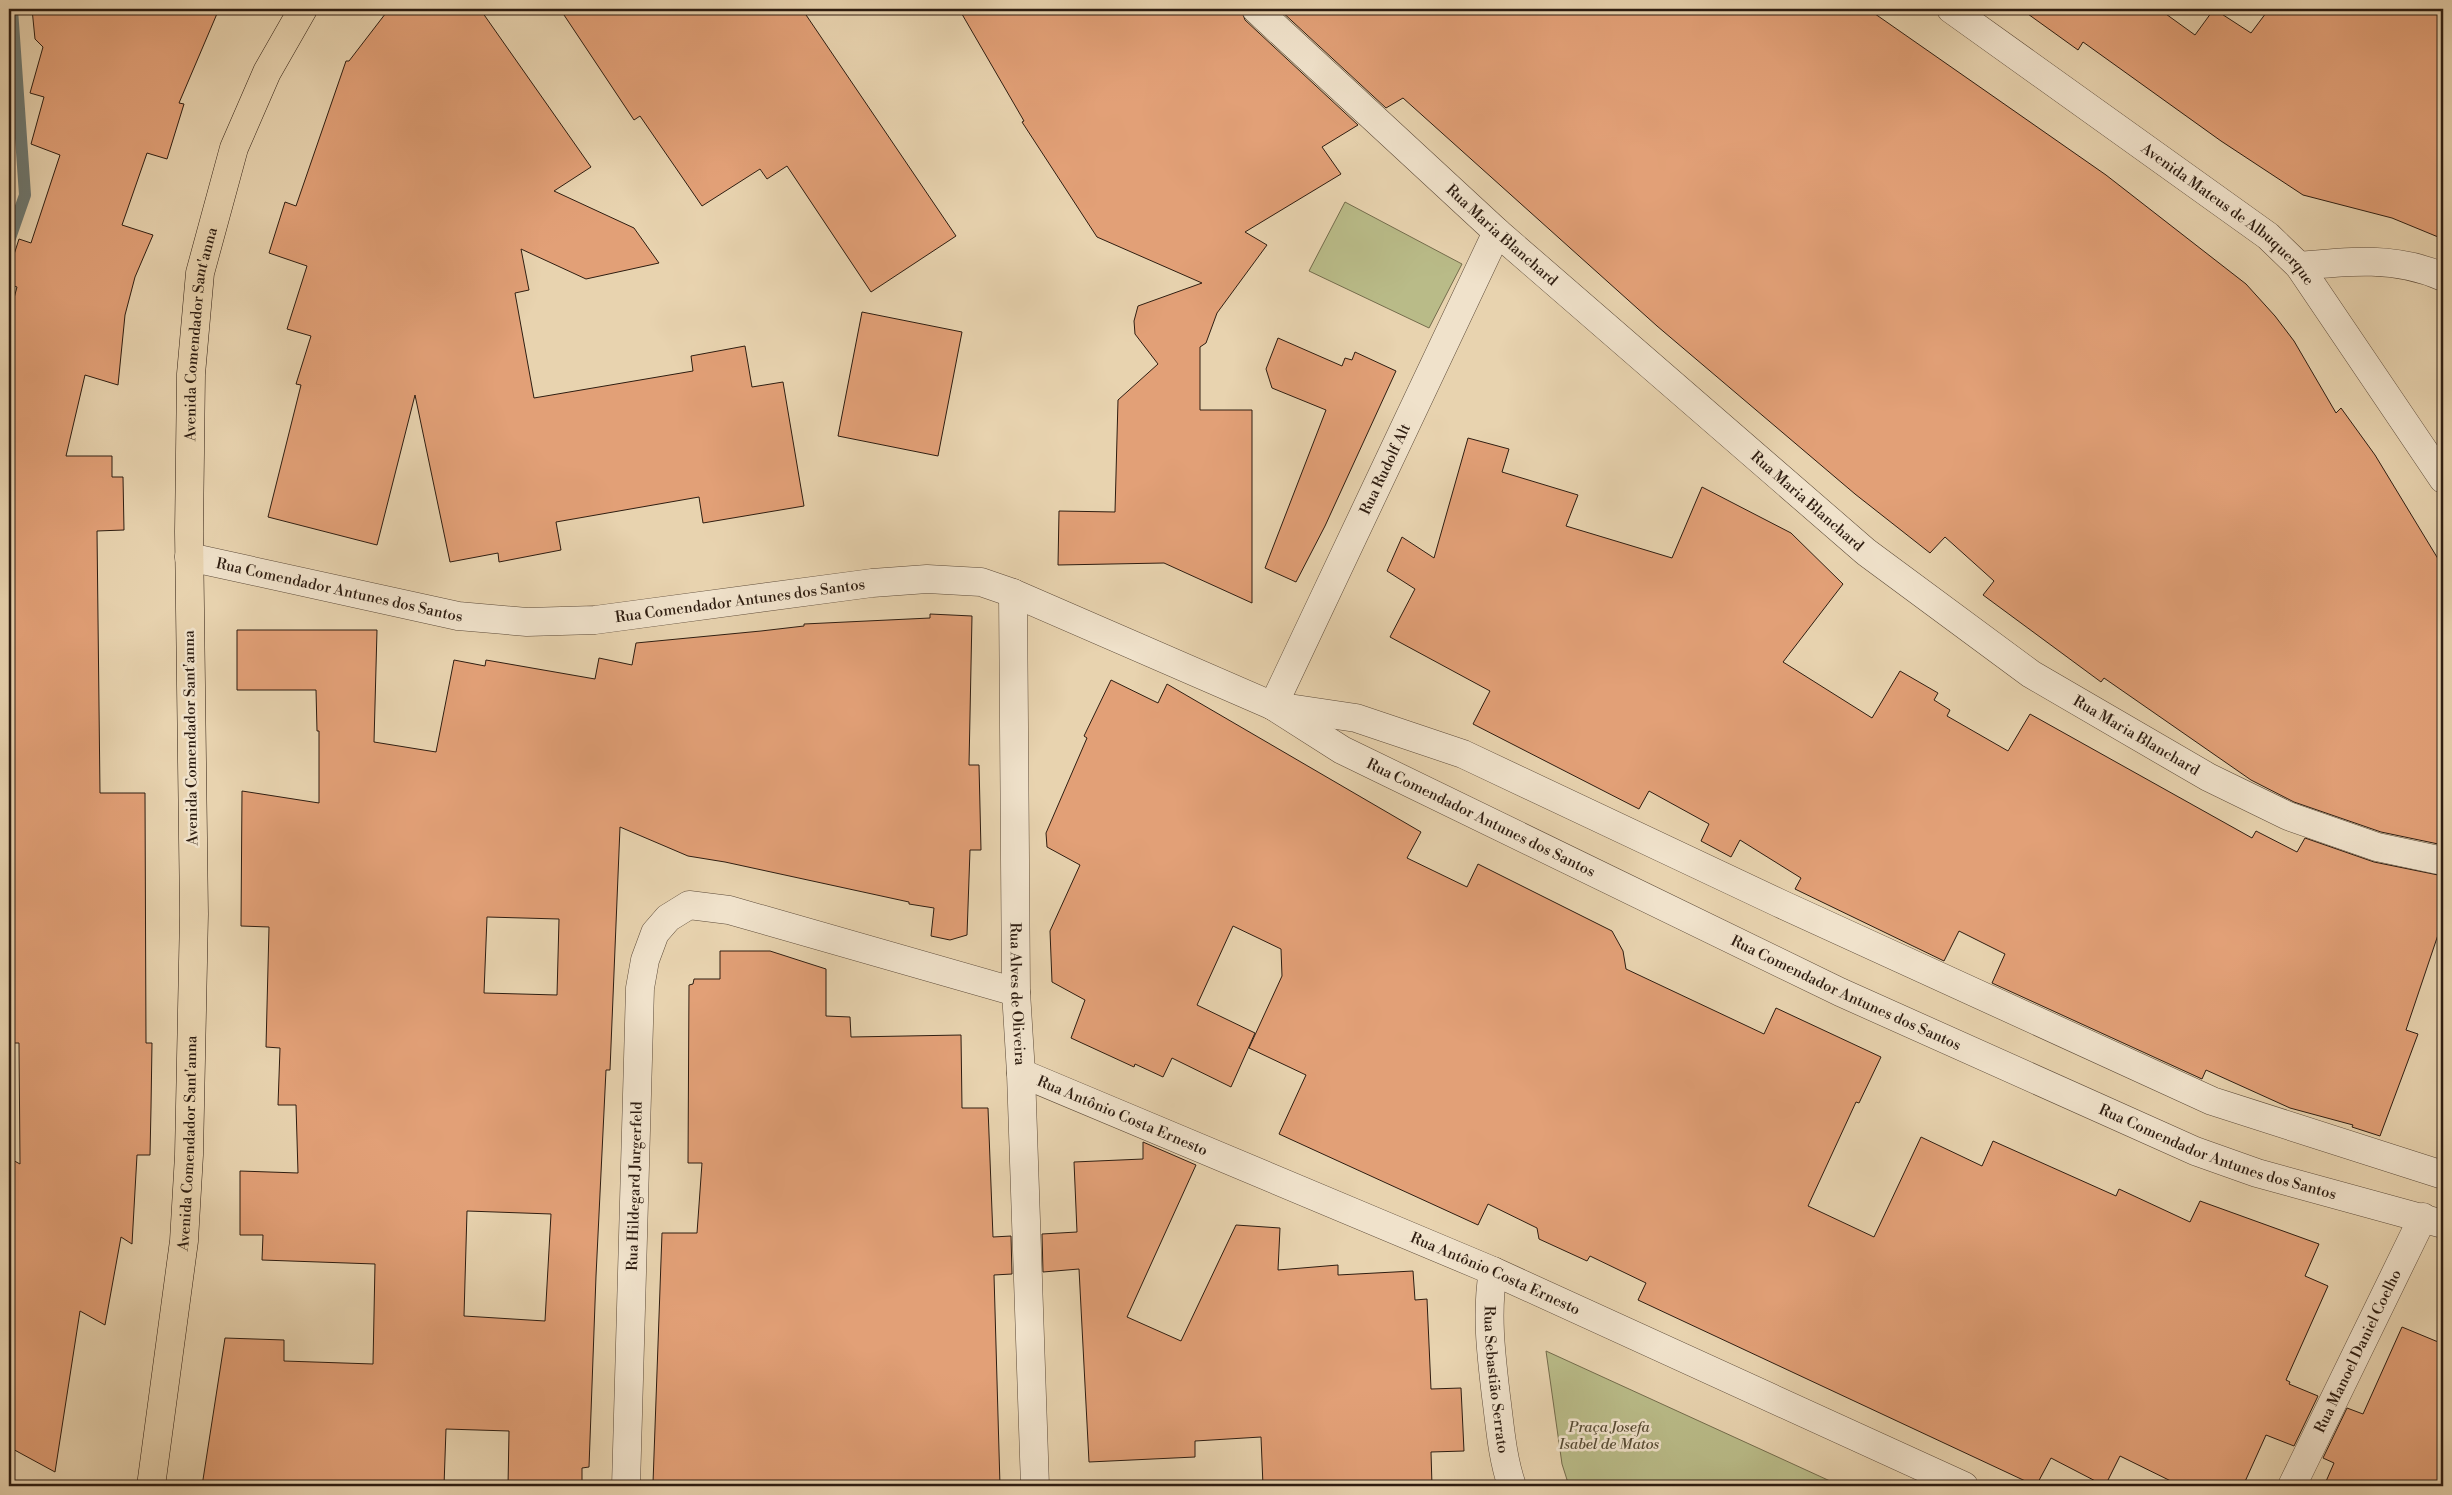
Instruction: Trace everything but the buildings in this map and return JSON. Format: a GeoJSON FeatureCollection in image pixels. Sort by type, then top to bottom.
{"type":"FeatureCollection","features":[{"type":"Feature","properties":{"kind":"main road","name":"Avenida Comendador Sant'anna"},"geometry":{"type":"LineString","coordinates":[[151,1486],[184,1241],[189,1155],[194,914],[189,557],[191,374],[200,273],[234,148],[267,72],[303,9]]}},
{"type":"Feature","properties":{"kind":"street","name":"Rua Maria Blanchard"},"geometry":{"type":"LineString","coordinates":[[1256,9],[1497,232],[1866,552],[2032,674],[2208,777],[2288,816],[2377,847],[2443,862]]}},
{"type":"Feature","properties":{"kind":"street","name":"Avenida Mateus de Albuquerque"},"geometry":{"type":"LineString","coordinates":[[1951,9],[2268,236],[2299,266],[2443,479]]}},
{"type":"Feature","properties":{"kind":"street","name":"Rua Rudolf Alt"},"geometry":{"type":"LineString","coordinates":[[1273,706],[1497,232]]}},
{"type":"Feature","properties":{"kind":"street"},"geometry":{"type":"LineString","coordinates":[[2299,266],[2362,260],[2394,263],[2443,277]]}},
{"type":"Feature","properties":{"kind":"street","name":"Rua Comendador Antunes dos Santos"},"geometry":{"type":"LineString","coordinates":[[189,557],[458,616],[527,622],[595,620],[872,583],[927,579],[980,582],[1013,593],[1273,706],[1342,750],[1823,984],[2195,1151],[2257,1173],[2433,1220]]}},
{"type":"Feature","properties":{"kind":"street","name":"Rua Alves de Oliveira"},"geometry":{"type":"LineString","coordinates":[[1013,593],[1016,992],[1021,1073],[1035,1486]]}},
{"type":"Feature","properties":{"kind":"street","name":"Rua Comendador Antunes dos Santos"},"geometry":{"type":"LineString","coordinates":[[1273,706],[1356,718],[1463,754],[1779,903],[2212,1101],[2443,1175]]}},
{"type":"Feature","properties":{"kind":"street","name":"Rua Hildegard Jurgerfeld"},"geometry":{"type":"LineString","coordinates":[[626,1486],[640,988],[645,960],[656,933],[668,918],[689,905],[729,910],[1016,992]]}},
{"type":"Feature","properties":{"kind":"street","name":"Rua Antônio Costa Ernesto"},"geometry":{"type":"LineString","coordinates":[[1021,1073],[1493,1271],[1964,1486]]}},
{"type":"Feature","properties":{"kind":"street","name":"Rua Manoel Daniel Coelho"},"geometry":{"type":"LineString","coordinates":[[2292,1486],[2433,1220]]}},
{"type":"Feature","properties":{"kind":"street","name":"Rua Sebastião Serrato"},"geometry":{"type":"LineString","coordinates":[[1493,1271],[1488,1300],[1489,1329],[1501,1434],[1512,1486]]}},
{"type":"Feature","properties":{"kind":"green space"},"geometry":{"type":"Polygon","coordinates":[[[1345,202],[1462,264],[1429,328],[1309,271],[1345,202]]]}},
{"type":"Feature","properties":{"kind":"green space","name":"Praça Josefa Isabel de Matos"},"geometry":{"type":"Polygon","coordinates":[[[1546,1351],[1841,1486],[1569,1486],[1562,1464],[1546,1351]]]}},
{"type":"Feature","properties":{"kind":"waterway"},"geometry":{"type":"LineString","coordinates":[[9,241],[25,195],[12,9]]}}]}
